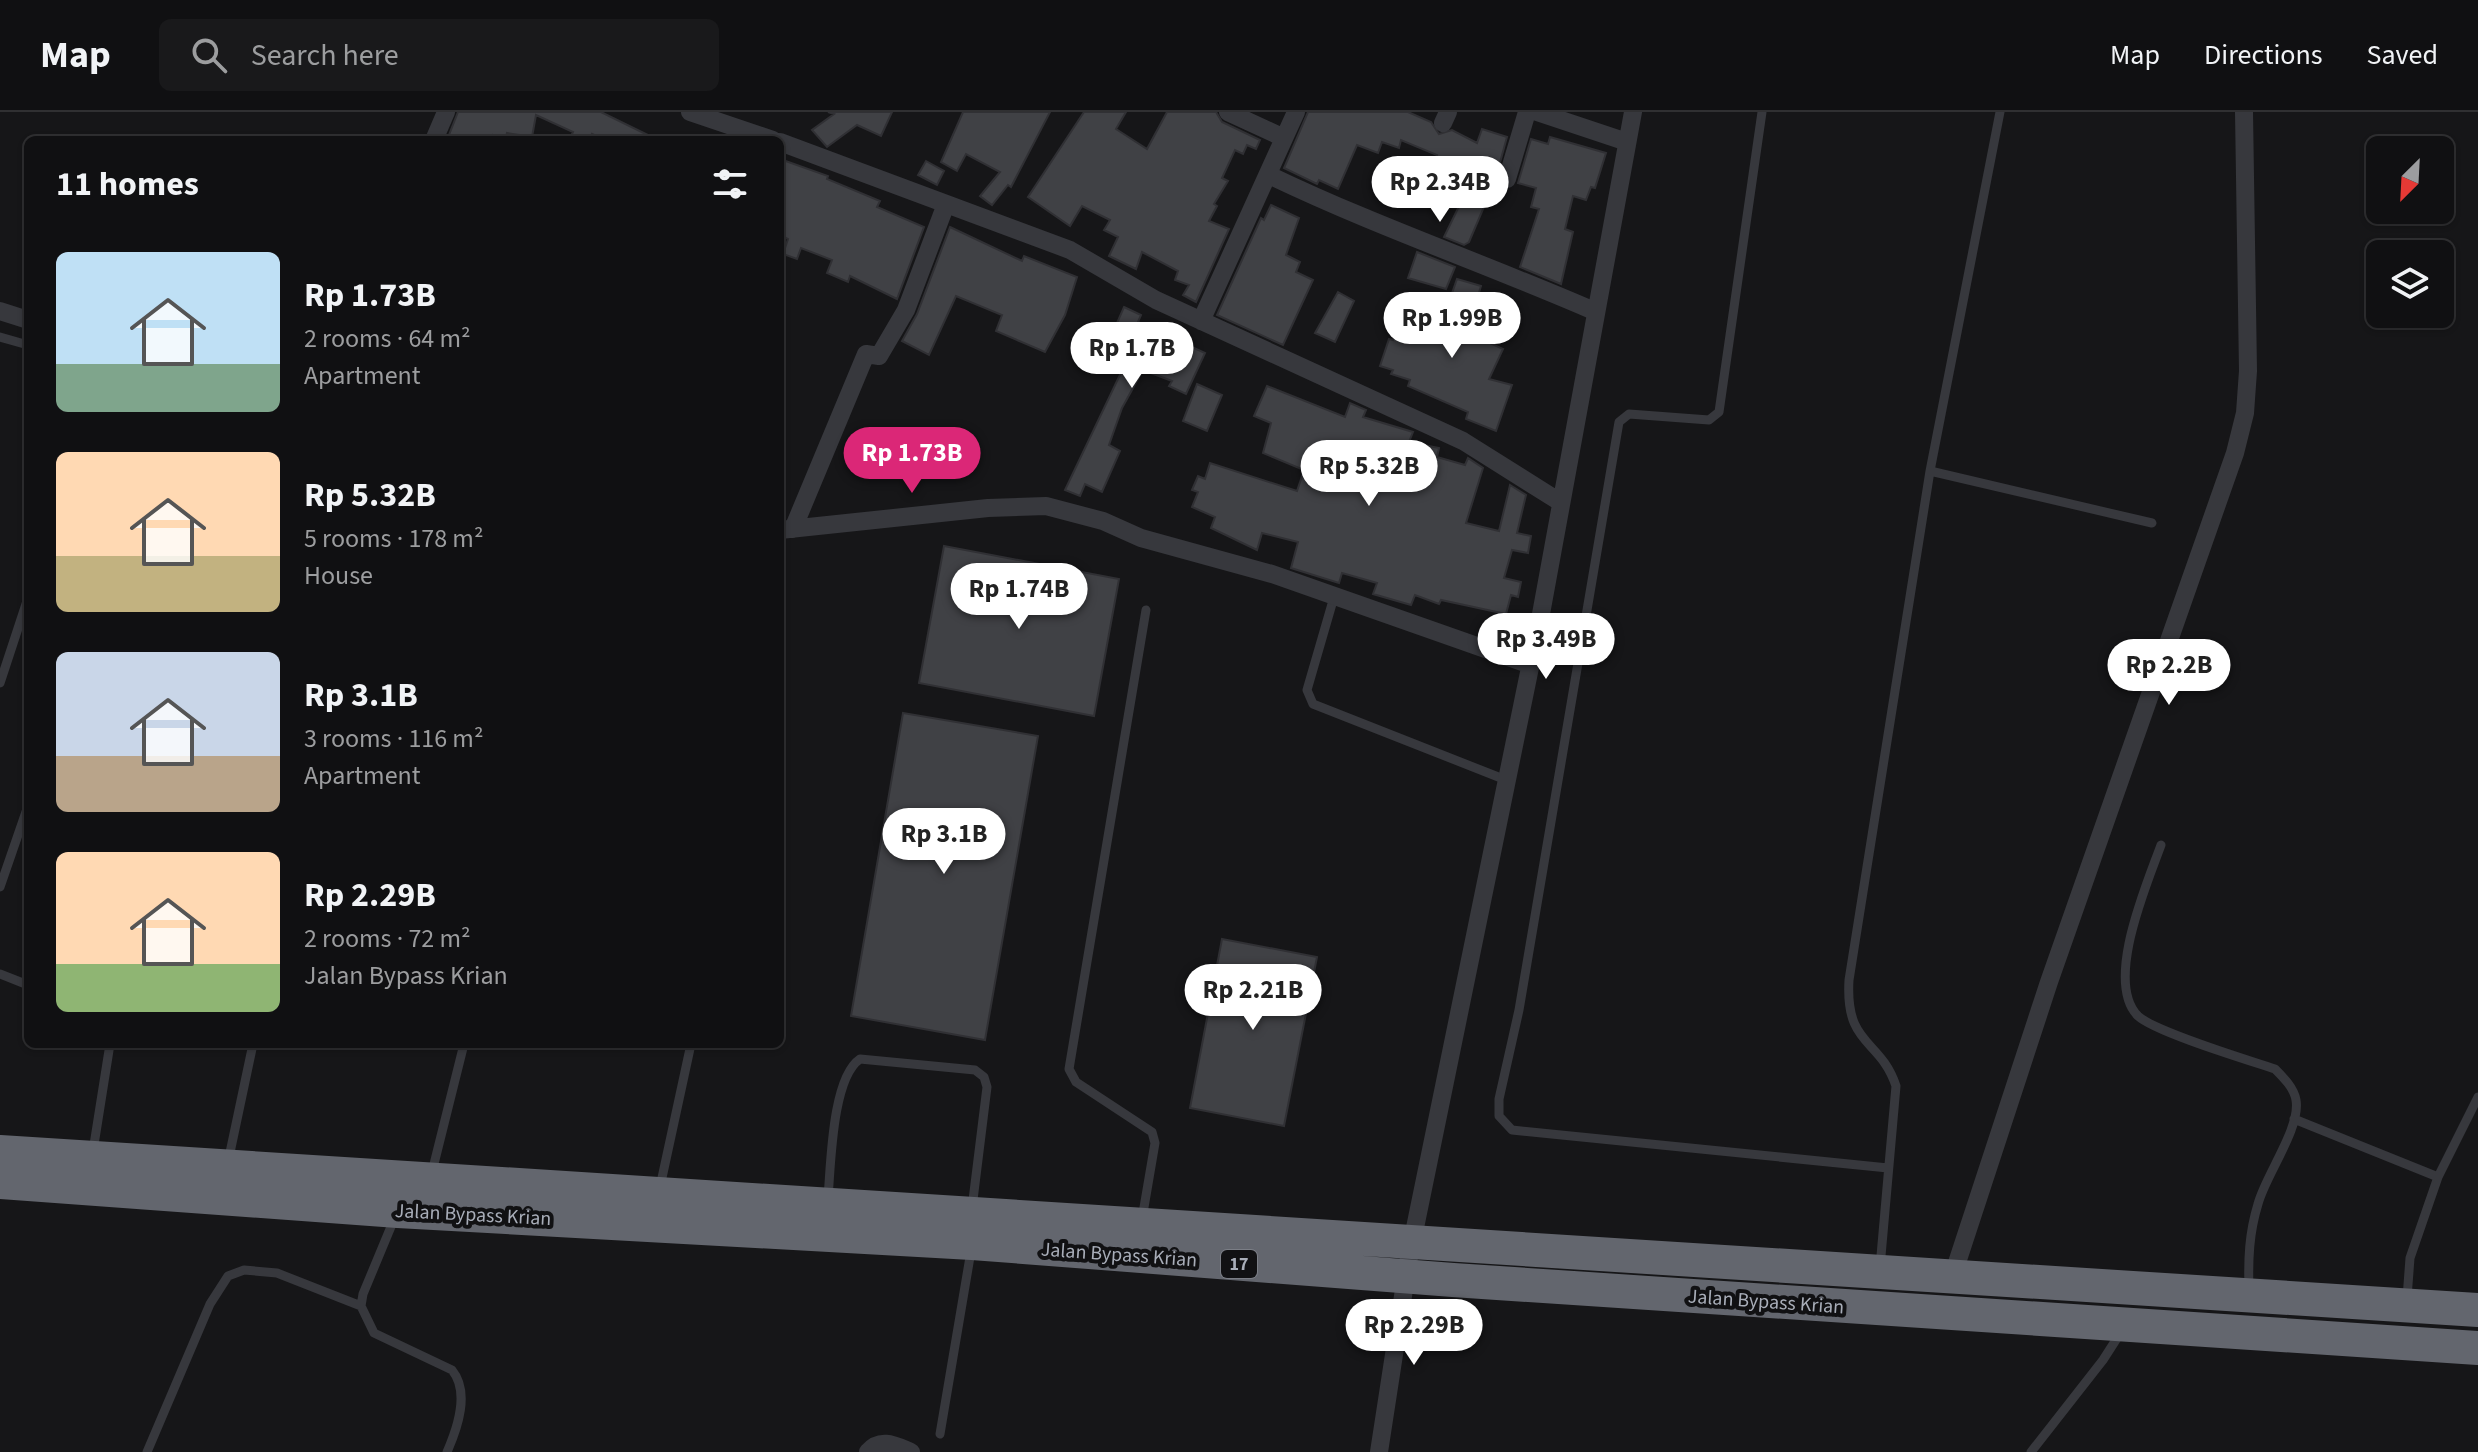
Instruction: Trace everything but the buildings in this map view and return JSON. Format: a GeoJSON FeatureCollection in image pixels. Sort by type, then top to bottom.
{"type":"FeatureCollection","features":[{"type":"Feature","properties":{"kind":"highway","name":"Jalan Bypass Krian"},"geometry":{"type":"LineString","coordinates":[[0,1152],[827,1204],[972,1228],[1406,1276],[2478,1348]]}},
{"type":"Feature","properties":{"kind":"highway","name":"Jalan Bypass Krian"},"geometry":{"type":"LineString","coordinates":[[0,1182],[398,1211],[972,1228],[1141,1224],[2478,1310]]}},
{"type":"Feature","properties":{"kind":"street"},"geometry":{"type":"LineString","coordinates":[[436,136],[446,112]]}},
{"type":"Feature","properties":{"kind":"street"},"geometry":{"type":"LineString","coordinates":[[690,112],[744,136]]}},
{"type":"Feature","properties":{"kind":"street"},"geometry":{"type":"LineString","coordinates":[[1228,112],[1284,138]]}},
{"type":"Feature","properties":{"kind":"street"},"geometry":{"type":"LineString","coordinates":[[1201,321],[1296,112]]}},
{"type":"Feature","properties":{"kind":"street"},"geometry":{"type":"LineString","coordinates":[[1507,179],[1527,112]]}},
{"type":"Feature","properties":{"kind":"street"},"geometry":{"type":"LineString","coordinates":[[1537,112],[1627,142]]}},
{"type":"Feature","properties":{"kind":"street"},"geometry":{"type":"LineString","coordinates":[[1379,1452],[1412,1241],[1528,664],[1541,614],[1594,311],[1633,112]]}},
{"type":"Feature","properties":{"kind":"street"},"geometry":{"type":"LineString","coordinates":[[1952,1278],[2049,982],[2238,440],[2248,371],[2244,112]]}},
{"type":"Feature","properties":{"kind":"street"},"geometry":{"type":"LineString","coordinates":[[784,143],[1070,250],[1156,300],[1463,441],[1560,502]]}},
{"type":"Feature","properties":{"kind":"street"},"geometry":{"type":"LineString","coordinates":[[1269,175],[1332,205],[1484,263],[1594,311]]}},
{"type":"Feature","properties":{"kind":"street"},"geometry":{"type":"LineString","coordinates":[[787,530],[866,354],[879,356],[906,310],[946,204]]}},
{"type":"Feature","properties":{"kind":"street"},"geometry":{"type":"LineString","coordinates":[[0,311],[24,319]]}},
{"type":"Feature","properties":{"kind":"street"},"geometry":{"type":"LineString","coordinates":[[787,530],[988,508],[1046,506],[1103,521],[1141,538],[1272,574],[1528,664]]}},
{"type":"Feature","properties":{"kind":"street"},"geometry":{"type":"LineString","coordinates":[[868,1452],[879,1444],[891,1444],[911,1452]]}},
{"type":"Feature","properties":{"kind":"lane"},"geometry":{"type":"LineString","coordinates":[[1762,112],[1719,412],[1709,420],[1629,414],[1619,422],[1521,995],[1499,1099],[1499,1116],[1512,1130],[1888,1168]]}},
{"type":"Feature","properties":{"kind":"lane"},"geometry":{"type":"LineString","coordinates":[[1879,1272],[1886,1225],[1896,1086],[1889,1066],[1858,1034],[1848,1005],[1930,471],[2000,112]]}},
{"type":"Feature","properties":{"kind":"lane"},"geometry":{"type":"LineString","coordinates":[[0,337],[24,344]]}},
{"type":"Feature","properties":{"kind":"lane"},"geometry":{"type":"LineString","coordinates":[[1930,471],[2152,523]]}},
{"type":"Feature","properties":{"kind":"lane"},"geometry":{"type":"LineString","coordinates":[[1334,597],[1307,690],[1313,704],[1506,780]]}},
{"type":"Feature","properties":{"kind":"lane"},"geometry":{"type":"LineString","coordinates":[[0,683],[24,610]]}},
{"type":"Feature","properties":{"kind":"lane"},"geometry":{"type":"LineString","coordinates":[[1141,1224],[1155,1143],[1152,1132],[1076,1082],[1069,1069],[1146,610]]}},
{"type":"Feature","properties":{"kind":"lane"},"geometry":{"type":"LineString","coordinates":[[0,887],[24,818]]}},
{"type":"Feature","properties":{"kind":"lane"},"geometry":{"type":"LineString","coordinates":[[2161,845],[2138,910],[2124,970],[2128,1002],[2147,1023],[2275,1069],[2288,1083],[2296,1100],[2294,1119],[2258,1202],[2248,1248],[2249,1296]]}},
{"type":"Feature","properties":{"kind":"lane"},"geometry":{"type":"LineString","coordinates":[[0,974],[24,983]]}},
{"type":"Feature","properties":{"kind":"lane"},"geometry":{"type":"LineString","coordinates":[[92,1157],[109,1048]]}},
{"type":"Feature","properties":{"kind":"lane"},"geometry":{"type":"LineString","coordinates":[[227,1165],[252,1048]]}},
{"type":"Feature","properties":{"kind":"lane"},"geometry":{"type":"LineString","coordinates":[[430,1179],[463,1048]]}},
{"type":"Feature","properties":{"kind":"lane"},"geometry":{"type":"LineString","coordinates":[[659,1194],[690,1048]]}},
{"type":"Feature","properties":{"kind":"lane"},"geometry":{"type":"LineString","coordinates":[[827,1204],[840,1100],[847,1071],[860,1059],[975,1070],[984,1077],[987,1087],[972,1228],[940,1434]]}},
{"type":"Feature","properties":{"kind":"lane"},"geometry":{"type":"LineString","coordinates":[[2406,1305],[2410,1258],[2438,1177],[2478,1097]]}},
{"type":"Feature","properties":{"kind":"lane"},"geometry":{"type":"LineString","coordinates":[[2294,1119],[2438,1177]]}},
{"type":"Feature","properties":{"kind":"lane"},"geometry":{"type":"LineString","coordinates":[[398,1211],[363,1294],[361,1306],[374,1333],[452,1370],[461,1381],[464,1392],[447,1452]]}},
{"type":"Feature","properties":{"kind":"lane"},"geometry":{"type":"LineString","coordinates":[[147,1452],[210,1304],[228,1276],[244,1270],[277,1273],[361,1306]]}},
{"type":"Feature","properties":{"kind":"lane"},"geometry":{"type":"LineString","coordinates":[[2031,1452],[2103,1360],[2125,1325]]}}]}
